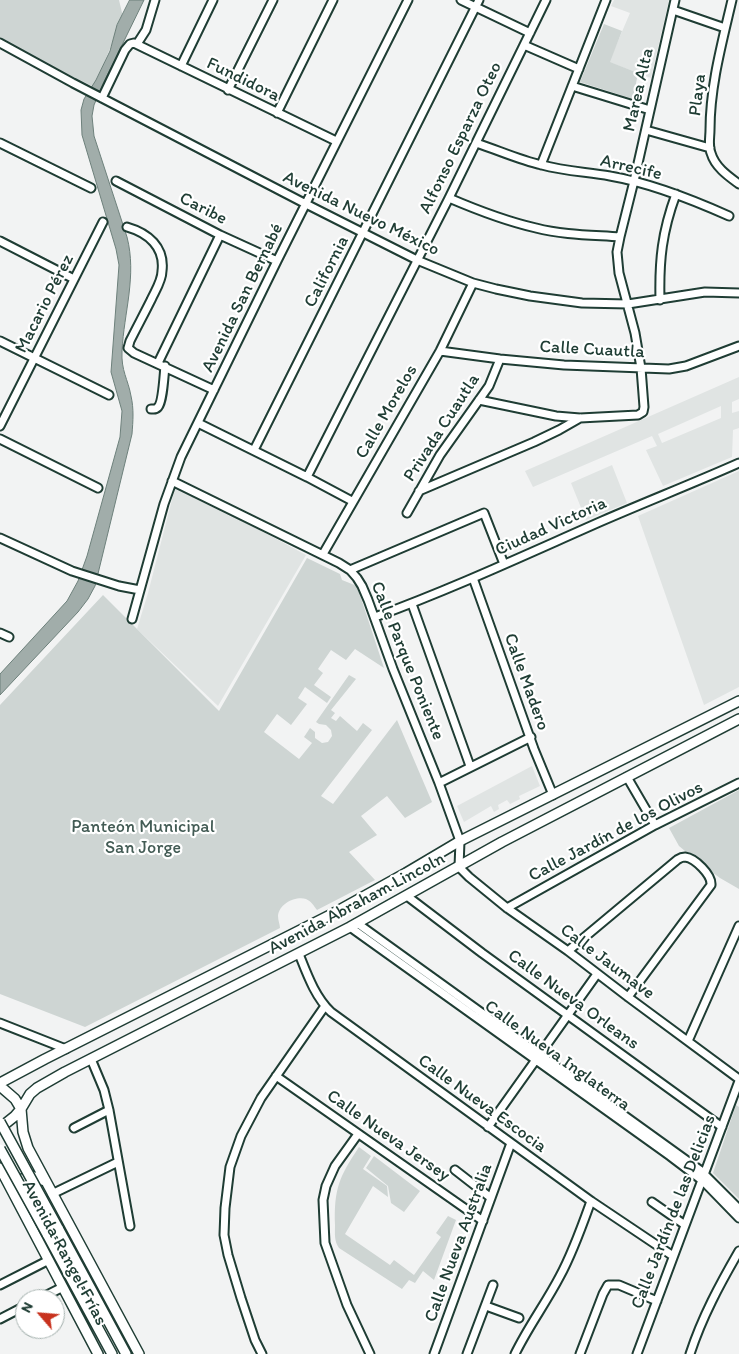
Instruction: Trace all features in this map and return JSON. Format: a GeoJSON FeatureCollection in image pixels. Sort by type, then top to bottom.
{"type":"FeatureCollection","features":[{"type":"Feature","properties":{"kind":"main road"},"geometry":{"type":"LineString","coordinates":[[137,1354],[25,1140],[21,1110],[15,1099],[0,1085],[334,913],[460,840],[739,701]]}},
{"type":"Feature","properties":{"kind":"main road","name":"Avenida Abraham Lincoln"},"geometry":{"type":"LineString","coordinates":[[0,1128],[21,1110],[27,1099],[37,1088],[65,1072],[299,954],[502,842],[739,719]]}},
{"type":"Feature","properties":{"kind":"main road"},"geometry":{"type":"LineString","coordinates":[[0,1122],[126,1354]]}},
{"type":"Feature","properties":{"kind":"main road"},"geometry":{"type":"LineString","coordinates":[[0,1149],[112,1354]]}},
{"type":"Feature","properties":{"kind":"main road"},"geometry":{"type":"LineString","coordinates":[[1,1170],[16,1178],[30,1168],[35,1161]]}},
{"type":"Feature","properties":{"kind":"main road","name":"Avenida Rangel Frías"},"geometry":{"type":"LineString","coordinates":[[1,1170],[98,1354]]}},
{"type":"Feature","properties":{"kind":"main road"},"geometry":{"type":"LineString","coordinates":[[17,1199],[17,1184],[20,1180],[30,1175],[45,1181]]}},
{"type":"Feature","properties":{"kind":"main road"},"geometry":{"type":"LineString","coordinates":[[100,1306],[137,1354]]}},
{"type":"Feature","properties":{"kind":"main road"},"geometry":{"type":"LineString","coordinates":[[90,1314],[104,1354]]}},
{"type":"Feature","properties":{"kind":"street"},"geometry":{"type":"LineString","coordinates":[[101,97],[126,47],[132,43],[137,44],[146,30],[155,0]]}},
{"type":"Feature","properties":{"kind":"street"},"geometry":{"type":"LineString","coordinates":[[180,66],[213,0]]}},
{"type":"Feature","properties":{"kind":"street"},"geometry":{"type":"LineString","coordinates":[[228,90],[273,0]]}},
{"type":"Feature","properties":{"kind":"street"},"geometry":{"type":"LineString","coordinates":[[277,113],[333,0]]}},
{"type":"Feature","properties":{"kind":"street","name":"Avenida San Bernabé"},"geometry":{"type":"LineString","coordinates":[[132,619],[172,481],[277,260],[408,0]]}},
{"type":"Feature","properties":{"kind":"street"},"geometry":{"type":"LineString","coordinates":[[461,0],[477,4],[530,33]]}},
{"type":"Feature","properties":{"kind":"street","name":"Alfonso Esparza Oteo"},"geometry":{"type":"LineString","coordinates":[[307,477],[449,198],[546,0]]}},
{"type":"Feature","properties":{"kind":"street"},"geometry":{"type":"LineString","coordinates":[[541,165],[605,0]]}},
{"type":"Feature","properties":{"kind":"street","name":"Marea Alta"},"geometry":{"type":"LineString","coordinates":[[580,418],[638,415],[643,412],[641,368],[635,333],[619,273],[617,252],[675,0]]}},
{"type":"Feature","properties":{"kind":"street","name":"Playa"},"geometry":{"type":"LineString","coordinates":[[732,0],[713,84],[710,148],[711,154],[721,169],[739,184]]}},
{"type":"Feature","properties":{"kind":"street","name":"California"},"geometry":{"type":"LineString","coordinates":[[254,450],[477,4]]}},
{"type":"Feature","properties":{"kind":"street"},"geometry":{"type":"LineString","coordinates":[[673,10],[725,28]]}},
{"type":"Feature","properties":{"kind":"street"},"geometry":{"type":"LineString","coordinates":[[0,53],[2,44]]}},
{"type":"Feature","properties":{"kind":"street","name":"Avenida Nuevo México"},"geometry":{"type":"LineString","coordinates":[[2,44],[306,204],[417,260],[473,283],[512,293],[582,303],[628,304],[704,292],[739,293]]}},
{"type":"Feature","properties":{"kind":"street","name":"Fundidora"},"geometry":{"type":"LineString","coordinates":[[137,44],[336,141]]}},
{"type":"Feature","properties":{"kind":"street"},"geometry":{"type":"LineString","coordinates":[[524,45],[579,69]]}},
{"type":"Feature","properties":{"kind":"street"},"geometry":{"type":"LineString","coordinates":[[572,86],[650,110]]}},
{"type":"Feature","properties":{"kind":"street"},"geometry":{"type":"LineString","coordinates":[[646,130],[710,148]]}},
{"type":"Feature","properties":{"kind":"street"},"geometry":{"type":"LineString","coordinates":[[0,143],[91,188]]}},
{"type":"Feature","properties":{"kind":"street","name":"Arrecife"},"geometry":{"type":"LineString","coordinates":[[476,143],[541,165],[634,181],[676,194],[664,234],[660,300]]}},
{"type":"Feature","properties":{"kind":"street","name":"Caribe"},"geometry":{"type":"LineString","coordinates":[[116,181],[220,234],[277,260]]}},
{"type":"Feature","properties":{"kind":"street"},"geometry":{"type":"LineString","coordinates":[[676,194],[729,216]]}},
{"type":"Feature","properties":{"kind":"street"},"geometry":{"type":"LineString","coordinates":[[449,198],[483,213],[537,229],[570,234],[620,237]]}},
{"type":"Feature","properties":{"kind":"street","name":"Macario Pérez"},"geometry":{"type":"LineString","coordinates":[[0,426],[103,222]]}},
{"type":"Feature","properties":{"kind":"street"},"geometry":{"type":"LineString","coordinates":[[127,227],[142,232],[154,241],[161,258],[162,269],[159,283],[128,348],[134,353],[214,390]]}},
{"type":"Feature","properties":{"kind":"street"},"geometry":{"type":"LineString","coordinates":[[151,409],[155,410],[161,403],[161,365],[220,234]]}},
{"type":"Feature","properties":{"kind":"street"},"geometry":{"type":"LineString","coordinates":[[0,241],[74,279]]}},
{"type":"Feature","properties":{"kind":"street","name":"Calle Morelos"},"geometry":{"type":"LineString","coordinates":[[323,554],[440,351],[473,283]]}},
{"type":"Feature","properties":{"kind":"street"},"geometry":{"type":"LineString","coordinates":[[0,341],[109,395]]}},
{"type":"Feature","properties":{"kind":"street","name":"Calle Cuautla"},"geometry":{"type":"LineString","coordinates":[[440,351],[564,365],[669,369],[686,366],[739,346]]}},
{"type":"Feature","properties":{"kind":"street","name":"Privada Cuautla"},"geometry":{"type":"LineString","coordinates":[[407,513],[440,455],[489,386],[500,359]]}},
{"type":"Feature","properties":{"kind":"street"},"geometry":{"type":"LineString","coordinates":[[479,400],[556,416],[580,418]]}},
{"type":"Feature","properties":{"kind":"street"},"geometry":{"type":"LineString","coordinates":[[419,491],[534,442],[580,418]]}},
{"type":"Feature","properties":{"kind":"street"},"geometry":{"type":"LineString","coordinates":[[198,423],[307,477],[352,502]]}},
{"type":"Feature","properties":{"kind":"street"},"geometry":{"type":"LineString","coordinates":[[0,439],[98,488]]}},
{"type":"Feature","properties":{"kind":"street","name":"Ciudad Victoria"},"geometry":{"type":"LineString","coordinates":[[374,617],[412,604],[739,462]]}},
{"type":"Feature","properties":{"kind":"street","name":"Calle Parque Poniente"},"geometry":{"type":"LineString","coordinates":[[172,481],[323,554],[350,570],[362,586],[460,840]]}},
{"type":"Feature","properties":{"kind":"street"},"geometry":{"type":"LineString","coordinates":[[350,570],[484,512],[504,564]]}},
{"type":"Feature","properties":{"kind":"street"},"geometry":{"type":"LineString","coordinates":[[0,538],[82,575],[140,590]]}},
{"type":"Feature","properties":{"kind":"street","name":"Calle Madero"},"geometry":{"type":"LineString","coordinates":[[473,578],[530,737],[553,795]]}},
{"type":"Feature","properties":{"kind":"street"},"geometry":{"type":"LineString","coordinates":[[412,604],[470,766]]}},
{"type":"Feature","properties":{"kind":"street"},"geometry":{"type":"LineString","coordinates":[[0,633],[9,637]]}},
{"type":"Feature","properties":{"kind":"street"},"geometry":{"type":"LineString","coordinates":[[439,783],[530,737]]}},
{"type":"Feature","properties":{"kind":"street"},"geometry":{"type":"LineString","coordinates":[[627,777],[655,825]]}},
{"type":"Feature","properties":{"kind":"street","name":"Calle Jardín de los Olivos"},"geometry":{"type":"LineString","coordinates":[[507,908],[655,825],[739,783]]}},
{"type":"Feature","properties":{"kind":"street"},"geometry":{"type":"LineString","coordinates":[[459,867],[460,840]]}},
{"type":"Feature","properties":{"kind":"street"},"geometry":{"type":"LineString","coordinates":[[568,951],[672,864],[683,857],[697,863],[709,875],[712,882],[628,997]]}},
{"type":"Feature","properties":{"kind":"street","name":"Calle Jaumave"},"geometry":{"type":"LineString","coordinates":[[459,867],[507,908],[568,951],[739,1080]]}},
{"type":"Feature","properties":{"kind":"street","name":"Calle Nueva Orleans"},"geometry":{"type":"LineString","coordinates":[[407,896],[482,953],[722,1127]]}},
{"type":"Feature","properties":{"kind":"street","name":"Calle Nueva Inglaterra"},"geometry":{"type":"LineString","coordinates":[[353,925],[704,1178],[739,1209]]}},
{"type":"Feature","properties":{"kind":"street"},"geometry":{"type":"LineString","coordinates":[[688,1041],[739,926]]}},
{"type":"Feature","properties":{"kind":"street","name":"Calle Nueva Escocia"},"geometry":{"type":"LineString","coordinates":[[299,954],[309,980],[325,1006],[344,1022],[591,1201],[673,1256]]}},
{"type":"Feature","properties":{"kind":"street"},"geometry":{"type":"LineString","coordinates":[[488,1127],[597,974]]}},
{"type":"Feature","properties":{"kind":"street"},"geometry":{"type":"LineString","coordinates":[[262,1354],[255,1340],[241,1298],[228,1256],[224,1235],[224,1208],[230,1167],[241,1136],[261,1098],[325,1006]]}},
{"type":"Feature","properties":{"kind":"street"},"geometry":{"type":"LineString","coordinates":[[0,1023],[66,1050]]}},
{"type":"Feature","properties":{"kind":"street"},"geometry":{"type":"LineString","coordinates":[[91,1059],[104,1090],[109,1110],[130,1226]]}},
{"type":"Feature","properties":{"kind":"street","name":"Calle Nueva Jersey"},"geometry":{"type":"LineString","coordinates":[[276,1076],[483,1221]]}},
{"type":"Feature","properties":{"kind":"street","name":"Calle Jardín de las Delicias"},"geometry":{"type":"LineString","coordinates":[[638,1354],[739,1080]]}},
{"type":"Feature","properties":{"kind":"street"},"geometry":{"type":"LineString","coordinates":[[74,1128],[109,1110]]}},
{"type":"Feature","properties":{"kind":"street"},"geometry":{"type":"LineString","coordinates":[[358,1134],[335,1166],[326,1186],[324,1235],[325,1243],[347,1305],[370,1354]]}},
{"type":"Feature","properties":{"kind":"street","name":"Calle Nueva Australia"},"geometry":{"type":"LineString","coordinates":[[434,1354],[511,1143]]}},
{"type":"Feature","properties":{"kind":"street"},"geometry":{"type":"LineString","coordinates":[[52,1194],[118,1162]]}},
{"type":"Feature","properties":{"kind":"street"},"geometry":{"type":"LineString","coordinates":[[455,1170],[491,1198]]}},
{"type":"Feature","properties":{"kind":"street","name":"Calle Nueva Inglaterra"},"geometry":{"type":"LineString","coordinates":[[704,1178],[739,1218]]}},
{"type":"Feature","properties":{"kind":"street"},"geometry":{"type":"LineString","coordinates":[[515,1354],[523,1337],[569,1260],[591,1201]]}},
{"type":"Feature","properties":{"kind":"street"},"geometry":{"type":"LineString","coordinates":[[652,1202],[685,1225]]}},
{"type":"Feature","properties":{"kind":"street"},"geometry":{"type":"LineString","coordinates":[[690,1354],[710,1304],[739,1250]]}},
{"type":"Feature","properties":{"kind":"street"},"geometry":{"type":"LineString","coordinates":[[0,1285],[49,1260]]}},
{"type":"Feature","properties":{"kind":"street"},"geometry":{"type":"LineString","coordinates":[[469,1353],[493,1284]]}},
{"type":"Feature","properties":{"kind":"street"},"geometry":{"type":"LineString","coordinates":[[580,1354],[608,1285],[618,1285],[657,1301]]}},
{"type":"Feature","properties":{"kind":"street"},"geometry":{"type":"LineString","coordinates":[[59,1289],[63,1287]]}},
{"type":"Feature","properties":{"kind":"street"},"geometry":{"type":"LineString","coordinates":[[486,1306],[519,1318]]}},
{"type":"Feature","properties":{"kind":"street"},"geometry":{"type":"LineString","coordinates":[[0,1319],[15,1311]]}},
{"type":"Feature","properties":{"kind":"shaded area"},"geometry":{"type":"Polygon","coordinates":[[[130,0],[144,0],[103,84],[94,105],[92,116],[94,136],[130,251],[129,294],[122,358],[132,401],[132,434],[95,586],[78,612],[0,695],[0,674],[67,601],[78,581],[87,556],[120,437],[122,411],[111,372],[119,265],[82,135],[81,110],[84,99],[96,80],[110,51],[117,25],[130,0]]]}},
{"type":"Feature","properties":{"kind":"shaded area"},"geometry":{"type":"Polygon","coordinates":[[[614,0],[669,0],[651,78],[609,62],[630,13],[611,6],[614,0]]]}},
{"type":"Feature","properties":{"kind":"shaded area"},"geometry":{"type":"Polygon","coordinates":[[[739,377],[739,399],[732,402],[732,413],[739,411],[739,428],[733,430],[732,457],[663,486],[646,450],[657,446],[652,436],[533,487],[525,471],[739,377]],[[721,406],[658,434],[662,443],[721,418],[721,406]]]}},
{"type":"Feature","properties":{"kind":"shaded area"},"geometry":{"type":"Polygon","coordinates":[[[612,465],[627,503],[586,520],[571,483],[612,465]]]}},
{"type":"Feature","properties":{"kind":"shaded area"},"geometry":{"type":"Polygon","coordinates":[[[739,471],[739,687],[704,705],[638,516],[739,471]]]}},
{"type":"Feature","properties":{"kind":"shaded area"},"geometry":{"type":"Polygon","coordinates":[[[175,488],[306,555],[218,706],[137,629],[175,488]]]}},
{"type":"Feature","properties":{"kind":"shaded area"},"geometry":{"type":"Polygon","coordinates":[[[532,766],[540,786],[519,796],[520,799],[510,804],[507,800],[498,805],[499,809],[494,812],[491,806],[464,822],[457,806],[532,766]]]}},
{"type":"Feature","properties":{"kind":"green space"},"geometry":{"type":"Polygon","coordinates":[[[0,0],[119,0],[123,17],[94,87],[0,42],[0,0]]]}},
{"type":"Feature","properties":{"kind":"green space"},"geometry":{"type":"Polygon","coordinates":[[[604,24],[622,31],[610,62],[638,73],[633,99],[580,82],[604,24]]]}},
{"type":"Feature","properties":{"kind":"green space","name":"Panteón Municipal San Jorge"},"geometry":{"type":"Polygon","coordinates":[[[307,558],[340,574],[342,580],[357,586],[384,668],[355,649],[346,660],[331,650],[318,669],[323,673],[314,685],[331,697],[327,703],[305,687],[298,698],[307,704],[291,725],[277,714],[264,732],[299,759],[312,743],[304,737],[310,728],[315,732],[315,738],[322,743],[328,742],[332,736],[331,730],[326,725],[316,722],[349,675],[356,679],[331,710],[335,713],[331,718],[336,721],[340,716],[357,731],[363,723],[372,730],[321,796],[333,804],[397,720],[432,802],[405,818],[387,796],[361,816],[377,835],[349,852],[375,880],[317,910],[306,899],[302,898],[288,902],[279,912],[280,928],[85,1027],[0,994],[0,705],[103,595],[219,711],[307,558]]]}},
{"type":"Feature","properties":{"kind":"green space"},"geometry":{"type":"Polygon","coordinates":[[[739,790],[739,889],[720,878],[679,846],[669,828],[739,790]]]}},
{"type":"Feature","properties":{"kind":"green space"},"geometry":{"type":"Polygon","coordinates":[[[736,1105],[739,1107],[739,1199],[713,1173],[736,1105]]]}},
{"type":"Feature","properties":{"kind":"green space"},"geometry":{"type":"Polygon","coordinates":[[[359,1147],[371,1156],[363,1169],[387,1186],[388,1197],[373,1186],[345,1234],[390,1265],[394,1260],[414,1275],[441,1237],[436,1233],[448,1216],[456,1220],[434,1280],[423,1271],[415,1283],[409,1280],[402,1289],[337,1245],[335,1213],[337,1192],[342,1175],[359,1147]]]}},
{"type":"Feature","properties":{"kind":"green space"},"geometry":{"type":"Polygon","coordinates":[[[374,1156],[420,1191],[404,1212],[391,1203],[388,1186],[366,1168],[374,1156]]]}}]}
